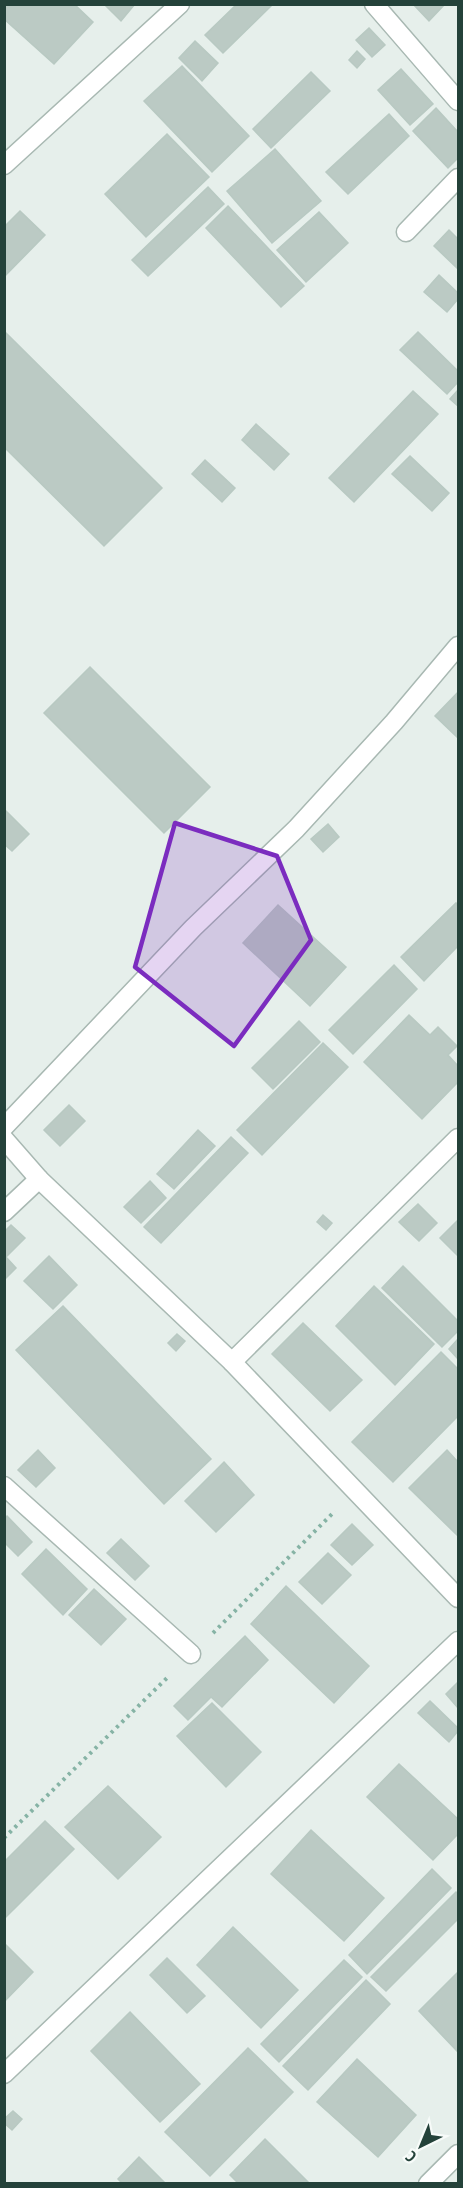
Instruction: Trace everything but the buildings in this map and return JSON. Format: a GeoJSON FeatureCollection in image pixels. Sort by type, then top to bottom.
{"type":"FeatureCollection","features":[{"type":"Feature","properties":{"kind":"street"},"geometry":{"type":"LineString","coordinates":[[4,165],[180,4]]}},
{"type":"Feature","properties":{"kind":"street"},"geometry":{"type":"LineString","coordinates":[[374,4],[459,101]]}},
{"type":"Feature","properties":{"kind":"street"},"geometry":{"type":"LineString","coordinates":[[406,232],[459,178]]}},
{"type":"Feature","properties":{"kind":"street"},"geometry":{"type":"LineString","coordinates":[[4,1127],[193,928],[296,829],[394,722],[459,646]]}},
{"type":"Feature","properties":{"kind":"street"},"geometry":{"type":"LineString","coordinates":[[232,1362],[459,1138]]}},
{"type":"Feature","properties":{"kind":"street"},"geometry":{"type":"LineString","coordinates":[[4,1139],[39,1179],[232,1362],[459,1598]]}},
{"type":"Feature","properties":{"kind":"street"},"geometry":{"type":"LineString","coordinates":[[4,1212],[39,1179]]}},
{"type":"Feature","properties":{"kind":"street"},"geometry":{"type":"LineString","coordinates":[[4,1486],[191,1654]]}},
{"type":"Feature","properties":{"kind":"street"},"geometry":{"type":"LineString","coordinates":[[4,2074],[459,1641]]}},
{"type":"Feature","properties":{"kind":"street"},"geometry":{"type":"LineString","coordinates":[[428,2184],[459,2154]]}},
{"type":"Feature","properties":{"kind":"highlighted area"},"geometry":{"type":"Polygon","coordinates":[[[175,823],[277,856],[311,940],[234,1046],[135,967],[175,823]]]}}]}
